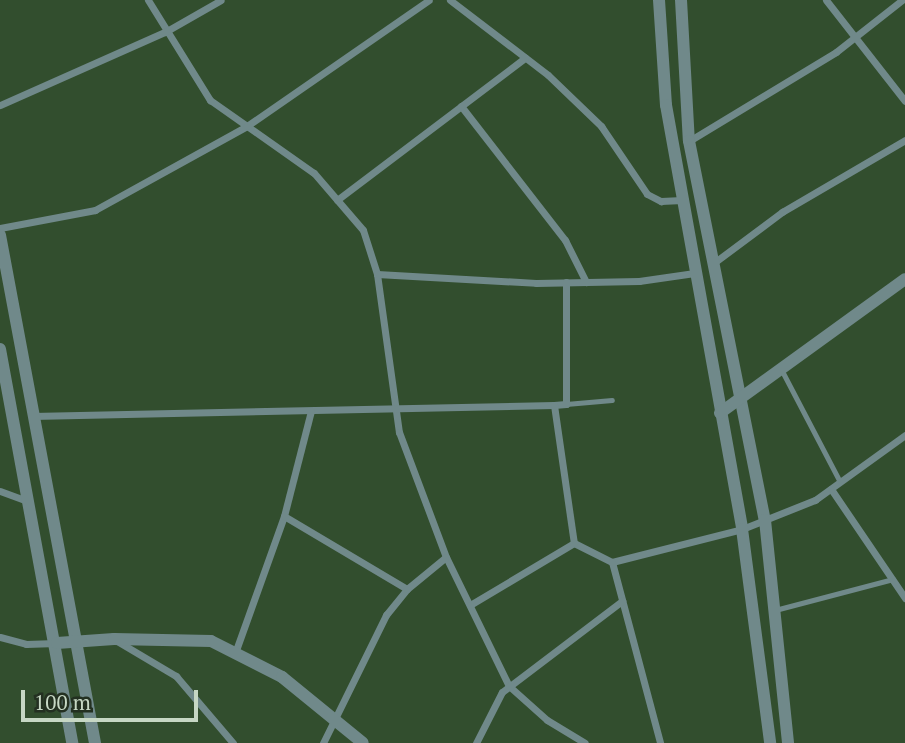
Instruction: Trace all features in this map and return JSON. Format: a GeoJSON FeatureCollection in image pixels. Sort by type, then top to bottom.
{"type":"FeatureCollection","features":[{"type":"Feature","properties":{"kind":"street"},"geometry":{"type":"LineString","coordinates":[[148,0],[165,32],[210,100],[314,173],[363,230],[377,274],[399,432],[446,557],[470,605],[492,659],[509,686],[547,720],[585,743]]}},
{"type":"Feature","properties":{"kind":"street"},"geometry":{"type":"LineString","coordinates":[[0,105],[165,32],[221,0]]}},
{"type":"Feature","properties":{"kind":"street"},"geometry":{"type":"LineString","coordinates":[[0,228],[94,210],[247,125],[429,0]]}},
{"type":"Feature","properties":{"kind":"street"},"geometry":{"type":"LineString","coordinates":[[450,0],[525,58],[601,126],[647,194],[661,201],[682,200]]}},
{"type":"Feature","properties":{"kind":"street"},"geometry":{"type":"LineString","coordinates":[[659,0],[666,105],[694,273],[743,529],[770,743]]}},
{"type":"Feature","properties":{"kind":"street"},"geometry":{"type":"LineString","coordinates":[[681,0],[690,141],[765,520],[788,743]]}},
{"type":"Feature","properties":{"kind":"street"},"geometry":{"type":"LineString","coordinates":[[826,0],[905,101]]}},
{"type":"Feature","properties":{"kind":"street"},"geometry":{"type":"LineString","coordinates":[[690,141],[712,131],[855,37],[902,0]]}},
{"type":"Feature","properties":{"kind":"street"},"geometry":{"type":"LineString","coordinates":[[337,200],[525,58]]}},
{"type":"Feature","properties":{"kind":"street"},"geometry":{"type":"LineString","coordinates":[[461,106],[565,240],[586,282]]}},
{"type":"Feature","properties":{"kind":"street"},"geometry":{"type":"LineString","coordinates":[[715,261],[782,212],[905,140]]}},
{"type":"Feature","properties":{"kind":"street"},"geometry":{"type":"LineString","coordinates":[[0,235],[31,416],[77,639],[95,743]]}},
{"type":"Feature","properties":{"kind":"street"},"geometry":{"type":"LineString","coordinates":[[377,274],[586,282],[694,273]]}},
{"type":"Feature","properties":{"kind":"street"},"geometry":{"type":"LineString","coordinates":[[720,413],[743,400],[905,279]]}},
{"type":"Feature","properties":{"kind":"street"},"geometry":{"type":"LineString","coordinates":[[31,416],[396,410],[566,404],[566,282]]}},
{"type":"Feature","properties":{"kind":"street"},"geometry":{"type":"LineString","coordinates":[[0,349],[27,501],[57,643],[72,743]]}},
{"type":"Feature","properties":{"kind":"street"},"geometry":{"type":"LineString","coordinates":[[554,405],[574,543]]}},
{"type":"Feature","properties":{"kind":"street"},"geometry":{"type":"LineString","coordinates":[[235,653],[284,516],[311,411]]}},
{"type":"Feature","properties":{"kind":"street"},"geometry":{"type":"LineString","coordinates":[[574,543],[611,562],[743,529],[831,489],[905,435]]}},
{"type":"Feature","properties":{"kind":"street"},"geometry":{"type":"LineString","coordinates":[[831,489],[905,598]]}},
{"type":"Feature","properties":{"kind":"street"},"geometry":{"type":"LineString","coordinates":[[0,491],[27,501]]}},
{"type":"Feature","properties":{"kind":"street"},"geometry":{"type":"LineString","coordinates":[[284,516],[407,589]]}},
{"type":"Feature","properties":{"kind":"street"},"geometry":{"type":"LineString","coordinates":[[470,605],[574,543]]}},
{"type":"Feature","properties":{"kind":"street"},"geometry":{"type":"LineString","coordinates":[[323,743],[386,615],[407,589],[446,557]]}},
{"type":"Feature","properties":{"kind":"street"},"geometry":{"type":"LineString","coordinates":[[611,562],[660,743]]}},
{"type":"Feature","properties":{"kind":"street"},"geometry":{"type":"LineString","coordinates":[[476,743],[492,704],[509,686],[622,601]]}},
{"type":"Feature","properties":{"kind":"street"},"geometry":{"type":"LineString","coordinates":[[0,637],[26,643],[57,643],[77,639],[211,641],[282,677],[363,743]]}},
{"type":"Feature","properties":{"kind":"street"},"geometry":{"type":"LineString","coordinates":[[114,639],[176,676],[233,743]]}},
{"type":"Feature","properties":{"kind":"lane"},"geometry":{"type":"LineString","coordinates":[[782,371],[841,482]]}},
{"type":"Feature","properties":{"kind":"lane"},"geometry":{"type":"LineString","coordinates":[[566,404],[612,400]]}},
{"type":"Feature","properties":{"kind":"lane"},"geometry":{"type":"LineString","coordinates":[[775,610],[892,579]]}}]}
